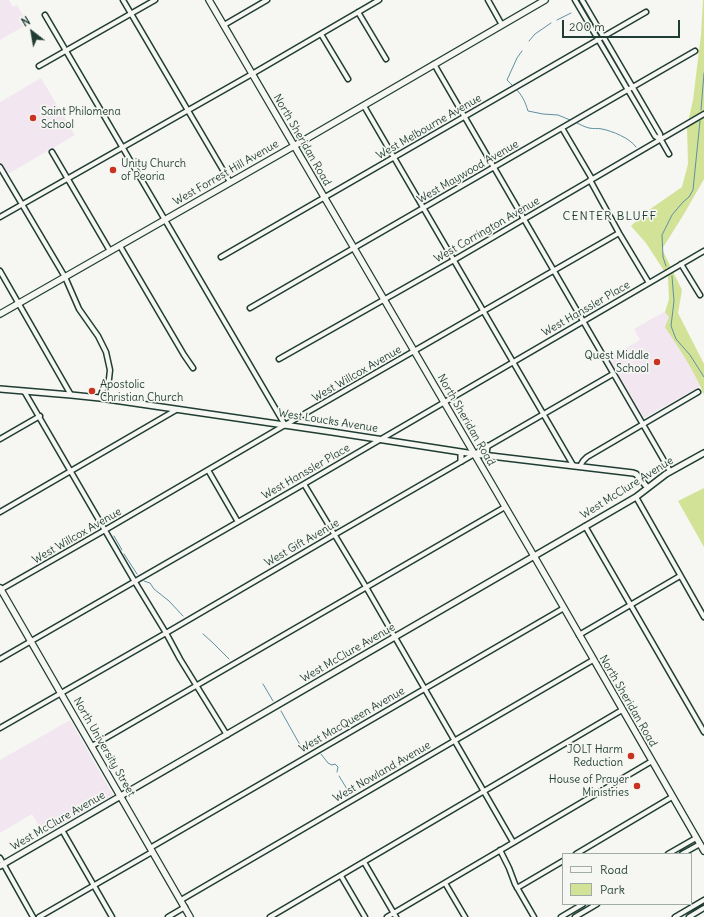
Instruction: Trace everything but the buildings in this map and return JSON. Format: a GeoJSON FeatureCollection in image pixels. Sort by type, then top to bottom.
{"type":"FeatureCollection","features":[{"type":"Feature","properties":{"kind":"main road","name":"North Sheridan Road"},"geometry":{"type":"LineString","coordinates":[[209,0],[534,556],[704,851]]}},
{"type":"Feature","properties":{"kind":"main road","name":"West Forrest Hill Avenue"},"geometry":{"type":"LineString","coordinates":[[0,314],[364,106],[545,0]]}},
{"type":"Feature","properties":{"kind":"main road","name":"North University Street"},"geometry":{"type":"LineString","coordinates":[[0,589],[190,917]]}},
{"type":"Feature","properties":{"kind":"street"},"geometry":{"type":"LineString","coordinates":[[123,0],[230,182]]}},
{"type":"Feature","properties":{"kind":"street"},"geometry":{"type":"LineString","coordinates":[[39,66],[155,0]]}},
{"type":"Feature","properties":{"kind":"street"},"geometry":{"type":"LineString","coordinates":[[224,25],[267,0]]}},
{"type":"Feature","properties":{"kind":"street"},"geometry":{"type":"LineString","coordinates":[[0,217],[252,74],[378,0]]}},
{"type":"Feature","properties":{"kind":"street"},"geometry":{"type":"LineString","coordinates":[[488,0],[502,25]]}},
{"type":"Feature","properties":{"kind":"street"},"geometry":{"type":"LineString","coordinates":[[575,0],[656,136],[661,140]]}},
{"type":"Feature","properties":{"kind":"street"},"geometry":{"type":"LineString","coordinates":[[582,0],[660,134],[661,140],[669,154]]}},
{"type":"Feature","properties":{"kind":"street"},"geometry":{"type":"LineString","coordinates":[[358,12],[386,59]]}},
{"type":"Feature","properties":{"kind":"street","name":"West Melbourne Avenue"},"geometry":{"type":"LineString","coordinates":[[221,257],[646,12]]}},
{"type":"Feature","properties":{"kind":"street"},"geometry":{"type":"LineString","coordinates":[[45,15],[285,425]]}},
{"type":"Feature","properties":{"kind":"street"},"geometry":{"type":"LineString","coordinates":[[321,34],[348,79]]}},
{"type":"Feature","properties":{"kind":"street","name":"West Maywood Avenue"},"geometry":{"type":"LineString","coordinates":[[250,308],[695,51]]}},
{"type":"Feature","properties":{"kind":"street"},"geometry":{"type":"LineString","coordinates":[[434,64],[670,471]]}},
{"type":"Feature","properties":{"kind":"street"},"geometry":{"type":"LineString","coordinates":[[364,106],[573,466]]}},
{"type":"Feature","properties":{"kind":"street","name":"West Corrington Avenue"},"geometry":{"type":"LineString","coordinates":[[279,359],[454,260],[704,114]]}},
{"type":"Feature","properties":{"kind":"street"},"geometry":{"type":"LineString","coordinates":[[562,128],[619,233],[649,283]]}},
{"type":"Feature","properties":{"kind":"street"},"geometry":{"type":"LineString","coordinates":[[52,152],[110,251]]}},
{"type":"Feature","properties":{"kind":"street"},"geometry":{"type":"LineString","coordinates":[[0,167],[65,277],[76,304],[82,315],[98,336],[108,359],[110,370],[109,378],[100,398]]}},
{"type":"Feature","properties":{"kind":"street","name":"West Willcox Avenue"},"geometry":{"type":"LineString","coordinates":[[0,589],[105,530],[619,233]]}},
{"type":"Feature","properties":{"kind":"street"},"geometry":{"type":"LineString","coordinates":[[120,246],[193,368]]}},
{"type":"Feature","properties":{"kind":"street","name":"West Hanssler Place"},"geometry":{"type":"LineString","coordinates":[[0,659],[704,251]]}},
{"type":"Feature","properties":{"kind":"street"},"geometry":{"type":"LineString","coordinates":[[681,264],[700,295]]}},
{"type":"Feature","properties":{"kind":"street"},"geometry":{"type":"LineString","coordinates":[[0,271],[71,395]]}},
{"type":"Feature","properties":{"kind":"street","name":"West Gift Avenue"},"geometry":{"type":"LineString","coordinates":[[0,728],[613,374]]}},
{"type":"Feature","properties":{"kind":"street","name":"West Loucks Avenue"},"geometry":{"type":"LineString","coordinates":[[0,389],[100,398],[474,454],[636,474],[647,487]]}},
{"type":"Feature","properties":{"kind":"street"},"geometry":{"type":"LineString","coordinates":[[24,391],[40,416],[180,659],[227,735]]}},
{"type":"Feature","properties":{"kind":"street"},"geometry":{"type":"LineString","coordinates":[[580,466],[587,457],[698,392]]}},
{"type":"Feature","properties":{"kind":"street"},"geometry":{"type":"LineString","coordinates":[[0,512],[176,410]]}},
{"type":"Feature","properties":{"kind":"street"},"geometry":{"type":"LineString","coordinates":[[0,439],[40,416]]}},
{"type":"Feature","properties":{"kind":"street"},"geometry":{"type":"LineString","coordinates":[[486,455],[487,446]]}},
{"type":"Feature","properties":{"kind":"street"},"geometry":{"type":"LineString","coordinates":[[461,452],[461,461]]}},
{"type":"Feature","properties":{"kind":"street","name":"West McClure Avenue"},"geometry":{"type":"LineString","coordinates":[[2,865],[636,497],[647,487],[670,471],[704,453]]}},
{"type":"Feature","properties":{"kind":"street"},"geometry":{"type":"LineString","coordinates":[[208,470],[238,522]]}},
{"type":"Feature","properties":{"kind":"street"},"geometry":{"type":"LineString","coordinates":[[304,484],[366,586],[513,842]]}},
{"type":"Feature","properties":{"kind":"street"},"geometry":{"type":"LineString","coordinates":[[636,497],[704,617]]}},
{"type":"Feature","properties":{"kind":"street"},"geometry":{"type":"LineString","coordinates":[[92,746],[504,507]]}},
{"type":"Feature","properties":{"kind":"street"},"geometry":{"type":"LineString","coordinates":[[585,526],[704,732]]}},
{"type":"Feature","properties":{"kind":"street"},"geometry":{"type":"LineString","coordinates":[[579,635],[680,576]]}},
{"type":"Feature","properties":{"kind":"street","name":"West MacQueen Avenue"},"geometry":{"type":"LineString","coordinates":[[39,917],[564,608]]}},
{"type":"Feature","properties":{"kind":"street","name":"West Nowland Avenue"},"geometry":{"type":"LineString","coordinates":[[180,900],[593,660]]}},
{"type":"Feature","properties":{"kind":"street"},"geometry":{"type":"LineString","coordinates":[[270,917],[485,792],[622,710]]}},
{"type":"Feature","properties":{"kind":"street"},"geometry":{"type":"LineString","coordinates":[[387,917],[395,915],[445,882],[652,761]]}},
{"type":"Feature","properties":{"kind":"street"},"geometry":{"type":"LineString","coordinates":[[578,853],[672,797]]}},
{"type":"Feature","properties":{"kind":"street"},"geometry":{"type":"LineString","coordinates":[[62,830],[112,917]]}},
{"type":"Feature","properties":{"kind":"street"},"geometry":{"type":"LineString","coordinates":[[670,853],[696,838]]}},
{"type":"Feature","properties":{"kind":"street"},"geometry":{"type":"LineString","coordinates":[[684,853],[700,844]]}},
{"type":"Feature","properties":{"kind":"street"},"geometry":{"type":"LineString","coordinates":[[500,850],[517,888],[534,917]]}},
{"type":"Feature","properties":{"kind":"street"},"geometry":{"type":"LineString","coordinates":[[0,858],[2,865],[33,917]]}},
{"type":"Feature","properties":{"kind":"street"},"geometry":{"type":"LineString","coordinates":[[364,862],[395,915]]}},
{"type":"Feature","properties":{"kind":"street"},"geometry":{"type":"LineString","coordinates":[[517,888],[562,862]]}},
{"type":"Feature","properties":{"kind":"street"},"geometry":{"type":"LineString","coordinates":[[341,876],[365,917]]}},
{"type":"Feature","properties":{"kind":"street"},"geometry":{"type":"LineString","coordinates":[[445,882],[465,917]]}},
{"type":"Feature","properties":{"kind":"street"},"geometry":{"type":"LineString","coordinates":[[675,917],[704,900]]}},
{"type":"Feature","properties":{"kind":"street"},"geometry":{"type":"LineString","coordinates":[[561,917],[582,905]]}},
{"type":"Feature","properties":{"kind":"street"},"geometry":{"type":"LineString","coordinates":[[574,917],[595,905]]}},
{"type":"Feature","properties":{"kind":"street"},"geometry":{"type":"LineString","coordinates":[[168,917],[185,907]]}},
{"type":"Feature","properties":{"kind":"street"},"geometry":{"type":"LineString","coordinates":[[689,917],[704,908]]}},
{"type":"Feature","properties":{"kind":"shaded area"},"geometry":{"type":"Polygon","coordinates":[[[0,0],[9,0],[13,7],[17,5],[28,24],[0,40],[0,0]]]}},
{"type":"Feature","properties":{"kind":"shaded area","name":"Saint Philomena School"},"geometry":{"type":"Polygon","coordinates":[[[41,78],[75,135],[8,174],[0,161],[0,102],[41,78]]]}},
{"type":"Feature","properties":{"kind":"shaded area","name":"Quest Middle School"},"geometry":{"type":"Polygon","coordinates":[[[671,308],[704,384],[644,418],[609,358],[640,340],[634,329],[671,308]]]}},
{"type":"Feature","properties":{"kind":"shaded area"},"geometry":{"type":"Polygon","coordinates":[[[70,720],[113,795],[44,835],[32,814],[0,833],[0,760],[70,720]]]}},
{"type":"Feature","properties":{"kind":"green space"},"geometry":{"type":"Polygon","coordinates":[[[703,0],[704,179],[662,249],[682,290],[678,313],[704,364],[704,395],[691,369],[665,327],[669,317],[665,312],[669,299],[668,277],[646,243],[631,226],[646,212],[682,187],[688,164],[687,127],[693,100],[701,35],[703,0]]]}},
{"type":"Feature","properties":{"kind":"green space"},"geometry":{"type":"Polygon","coordinates":[[[704,488],[704,547],[678,501],[704,488]]]}},
{"type":"Feature","properties":{"kind":"waterway"},"geometry":{"type":"LineString","coordinates":[[557,20],[571,13]]}},
{"type":"Feature","properties":{"kind":"waterway"},"geometry":{"type":"LineString","coordinates":[[529,41],[535,34],[551,23]]}},
{"type":"Feature","properties":{"kind":"waterway"},"geometry":{"type":"LineString","coordinates":[[513,86],[507,80],[517,58],[522,51]]}},
{"type":"Feature","properties":{"kind":"waterway"},"geometry":{"type":"LineString","coordinates":[[701,110],[704,73]]}},
{"type":"Feature","properties":{"kind":"waterway"},"geometry":{"type":"LineString","coordinates":[[515,88],[523,98],[528,111],[558,115],[570,120]]}},
{"type":"Feature","properties":{"kind":"waterway"},"geometry":{"type":"LineString","coordinates":[[666,266],[663,257],[662,235],[672,215],[689,197],[693,190],[700,121]]}},
{"type":"Feature","properties":{"kind":"waterway"},"geometry":{"type":"LineString","coordinates":[[577,123],[584,127],[602,129],[616,133],[630,141],[636,147]]}},
{"type":"Feature","properties":{"kind":"waterway"},"geometry":{"type":"LineString","coordinates":[[672,276],[674,301],[671,326],[676,339],[690,355],[704,377]]}},
{"type":"Feature","properties":{"kind":"waterway"},"geometry":{"type":"LineString","coordinates":[[114,536],[122,550]]}},
{"type":"Feature","properties":{"kind":"waterway"},"geometry":{"type":"LineString","coordinates":[[124,554],[137,574]]}},
{"type":"Feature","properties":{"kind":"waterway"},"geometry":{"type":"LineString","coordinates":[[144,581],[150,583],[154,589],[169,601],[183,616]]}},
{"type":"Feature","properties":{"kind":"waterway"},"geometry":{"type":"LineString","coordinates":[[203,634],[229,659]]}},
{"type":"Feature","properties":{"kind":"waterway"},"geometry":{"type":"LineString","coordinates":[[263,684],[273,701]]}},
{"type":"Feature","properties":{"kind":"waterway"},"geometry":{"type":"LineString","coordinates":[[281,711],[304,752]]}},
{"type":"Feature","properties":{"kind":"waterway"},"geometry":{"type":"LineString","coordinates":[[321,754],[328,763],[332,765],[335,764],[338,767],[337,772]]}},
{"type":"Feature","properties":{"kind":"waterway"},"geometry":{"type":"LineString","coordinates":[[339,776],[347,789]]}},
{"type":"Feature","properties":{"kind":"place","name":"Saint Philomena School"},"geometry":{"type":"Point","coordinates":[33,118]}},
{"type":"Feature","properties":{"kind":"place","name":"Unity Church of Peoria"},"geometry":{"type":"Point","coordinates":[113,170]}},
{"type":"Feature","properties":{"kind":"place","name":"Quest Middle School"},"geometry":{"type":"Point","coordinates":[657,362]}},
{"type":"Feature","properties":{"kind":"place","name":"Apostolic Christian Church"},"geometry":{"type":"Point","coordinates":[92,391]}},
{"type":"Feature","properties":{"kind":"place","name":"JOLT Harm Reduction"},"geometry":{"type":"Point","coordinates":[631,756]}},
{"type":"Feature","properties":{"kind":"place","name":"House of Prayer Ministries"},"geometry":{"type":"Point","coordinates":[637,786]}},
{"type":"Feature","properties":{"kind":"district","name":"CENTER BLUFF"},"geometry":{"type":"Point","coordinates":[610,217]}}]}
